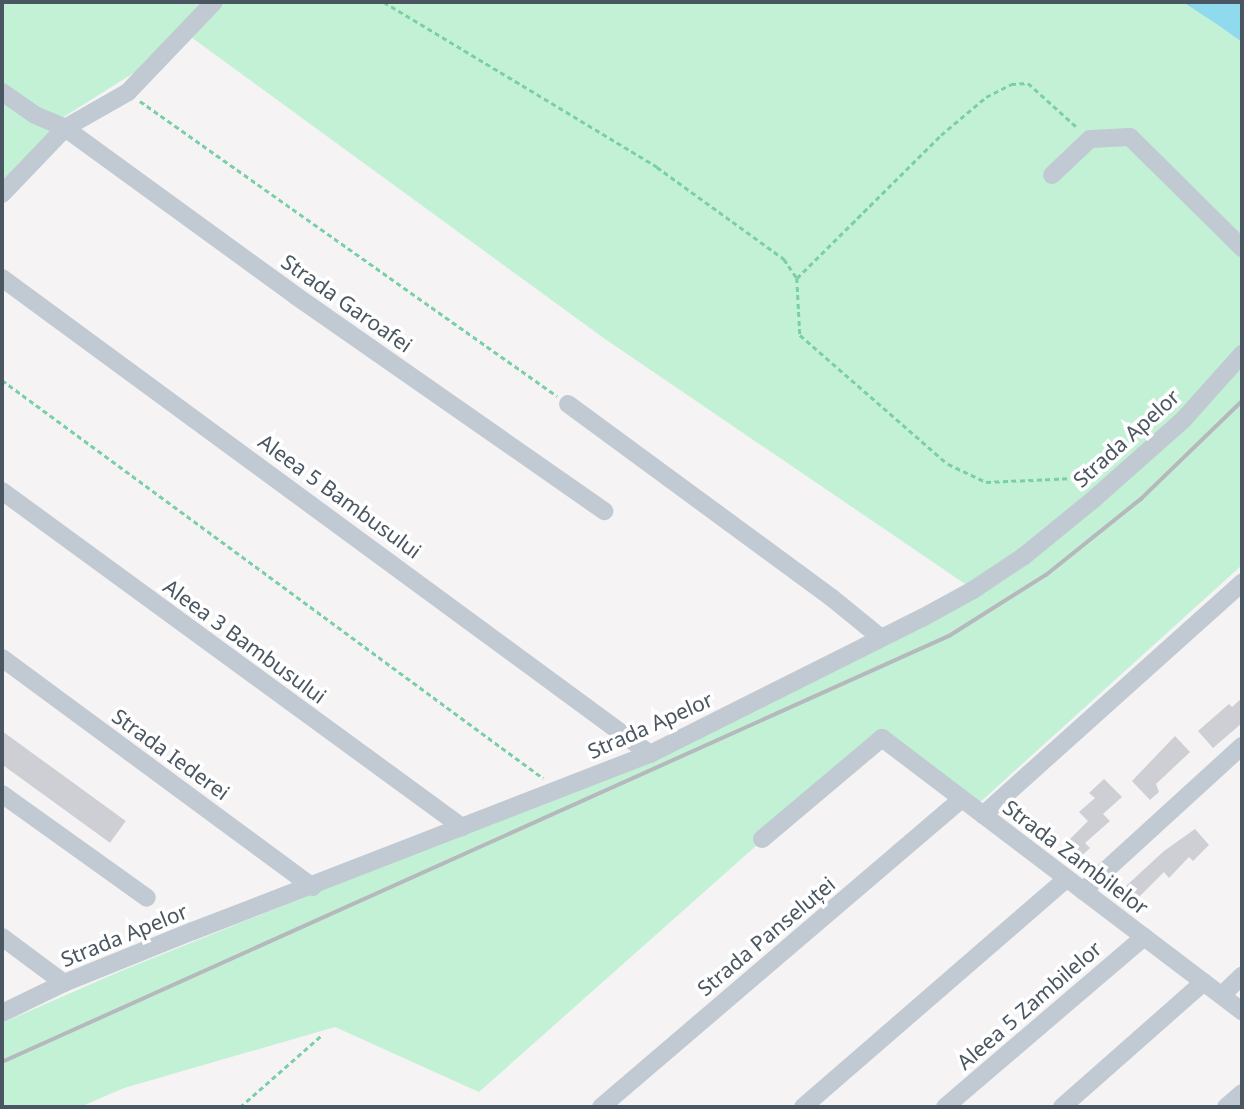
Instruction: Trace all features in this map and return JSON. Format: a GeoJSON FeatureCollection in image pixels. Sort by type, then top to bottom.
{"type":"FeatureCollection","features":[{"type":"Feature","properties":{"kind":"street"},"geometry":{"type":"LineString","coordinates":[[2,194],[65,128],[128,92],[214,2]]}},
{"type":"Feature","properties":{"kind":"street","name":"Strada Garoafei"},"geometry":{"type":"LineString","coordinates":[[2,92],[35,115],[65,128],[296,296],[604,511]]}},
{"type":"Feature","properties":{"kind":"street"},"geometry":{"type":"LineString","coordinates":[[1052,175],[1090,139],[1130,137],[1242,248]]}},
{"type":"Feature","properties":{"kind":"street","name":"Aleea 5 Bambusului"},"geometry":{"type":"LineString","coordinates":[[2,278],[650,754]]}},
{"type":"Feature","properties":{"kind":"street","name":"Strada Apelor"},"geometry":{"type":"LineString","coordinates":[[2,1013],[64,983],[650,754],[972,590],[1024,556],[1119,477],[1183,420],[1242,354]]}},
{"type":"Feature","properties":{"kind":"street"},"geometry":{"type":"LineString","coordinates":[[568,404],[832,598],[881,638]]}},
{"type":"Feature","properties":{"kind":"street","name":"Aleea 3 Bambusului"},"geometry":{"type":"LineString","coordinates":[[2,491],[461,827]]}},
{"type":"Feature","properties":{"kind":"street"},"geometry":{"type":"LineString","coordinates":[[983,815],[1242,583]]}},
{"type":"Feature","properties":{"kind":"street","name":"Strada Iederei"},"geometry":{"type":"LineString","coordinates":[[2,658],[313,887]]}},
{"type":"Feature","properties":{"kind":"street","name":"Strada Zambilelor"},"geometry":{"type":"LineString","coordinates":[[762,839],[882,738],[1242,1011]]}},
{"type":"Feature","properties":{"kind":"street"},"geometry":{"type":"LineString","coordinates":[[1083,891],[1242,746]]}},
{"type":"Feature","properties":{"kind":"street"},"geometry":{"type":"LineString","coordinates":[[2,794],[147,898]]}},
{"type":"Feature","properties":{"kind":"street","name":"Strada Panseluței"},"geometry":{"type":"LineString","coordinates":[[601,1107],[961,800]]}},
{"type":"Feature","properties":{"kind":"street"},"geometry":{"type":"LineString","coordinates":[[803,1107],[1067,878]]}},
{"type":"Feature","properties":{"kind":"street"},"geometry":{"type":"LineString","coordinates":[[2,937],[64,983]]}},
{"type":"Feature","properties":{"kind":"street","name":"Aleea 5 Zambilelor"},"geometry":{"type":"LineString","coordinates":[[944,1107],[1144,937]]}},
{"type":"Feature","properties":{"kind":"street"},"geometry":{"type":"LineString","coordinates":[[1222,995],[1242,976]]}},
{"type":"Feature","properties":{"kind":"street"},"geometry":{"type":"LineString","coordinates":[[1062,1107],[1204,982]]}},
{"type":"Feature","properties":{"kind":"street"},"geometry":{"type":"LineString","coordinates":[[1226,1107],[1242,1093]]}},
{"type":"Feature","properties":{"kind":"path"},"geometry":{"type":"LineString","coordinates":[[384,2],[657,167],[784,259],[797,278],[800,335],[948,464],[986,482],[1119,477]]}},
{"type":"Feature","properties":{"kind":"path"},"geometry":{"type":"LineString","coordinates":[[797,278],[941,135],[986,97],[1011,85],[1028,83],[1090,139]]}},
{"type":"Feature","properties":{"kind":"path"},"geometry":{"type":"LineString","coordinates":[[128,92],[568,404]]}},
{"type":"Feature","properties":{"kind":"path"},"geometry":{"type":"LineString","coordinates":[[2,380],[559,789]]}},
{"type":"Feature","properties":{"kind":"path"},"geometry":{"type":"LineString","coordinates":[[240,1107],[322,1035]]}},
{"type":"Feature","properties":{"kind":"green space"},"geometry":{"type":"Polygon","coordinates":[[[2,2],[1242,2],[1242,565],[978,804],[875,740],[479,1092],[335,1027],[124,1088],[80,1107],[2,1107],[2,1023],[121,971],[694,740],[977,592],[605,339],[191,37],[62,118],[2,187],[2,2]]]}},
{"type":"Feature","properties":{"kind":"water"},"geometry":{"type":"Polygon","coordinates":[[[1183,2],[1242,3],[1242,42],[1218,25],[1183,2]]]}},
{"type":"Feature","properties":{"kind":"building"},"geometry":{"type":"Polygon","coordinates":[[[1242,698],[1242,723],[1213,748],[1198,731],[1229,704],[1232,707],[1242,698]]]}},
{"type":"Feature","properties":{"kind":"building"},"geometry":{"type":"Polygon","coordinates":[[[2,731],[126,821],[110,843],[2,764],[2,731]]]}},
{"type":"Feature","properties":{"kind":"building"},"geometry":{"type":"Polygon","coordinates":[[[1175,736],[1190,752],[1156,784],[1159,792],[1150,800],[1132,781],[1175,736]]]}},
{"type":"Feature","properties":{"kind":"building"},"geometry":{"type":"Polygon","coordinates":[[[1104,779],[1122,797],[1103,814],[1110,821],[1085,843],[1090,848],[1078,859],[1064,845],[1088,821],[1079,812],[1095,798],[1089,793],[1104,779]]]}},
{"type":"Feature","properties":{"kind":"building"},"geometry":{"type":"Polygon","coordinates":[[[1195,829],[1209,845],[1193,861],[1189,857],[1169,878],[1164,872],[1138,898],[1126,886],[1164,851],[1195,829]]]}},
{"type":"Feature","properties":{"kind":"railway"},"geometry":{"type":"LineString","coordinates":[[2,1062],[949,636],[1046,575],[1141,499],[1242,401]]}}]}
